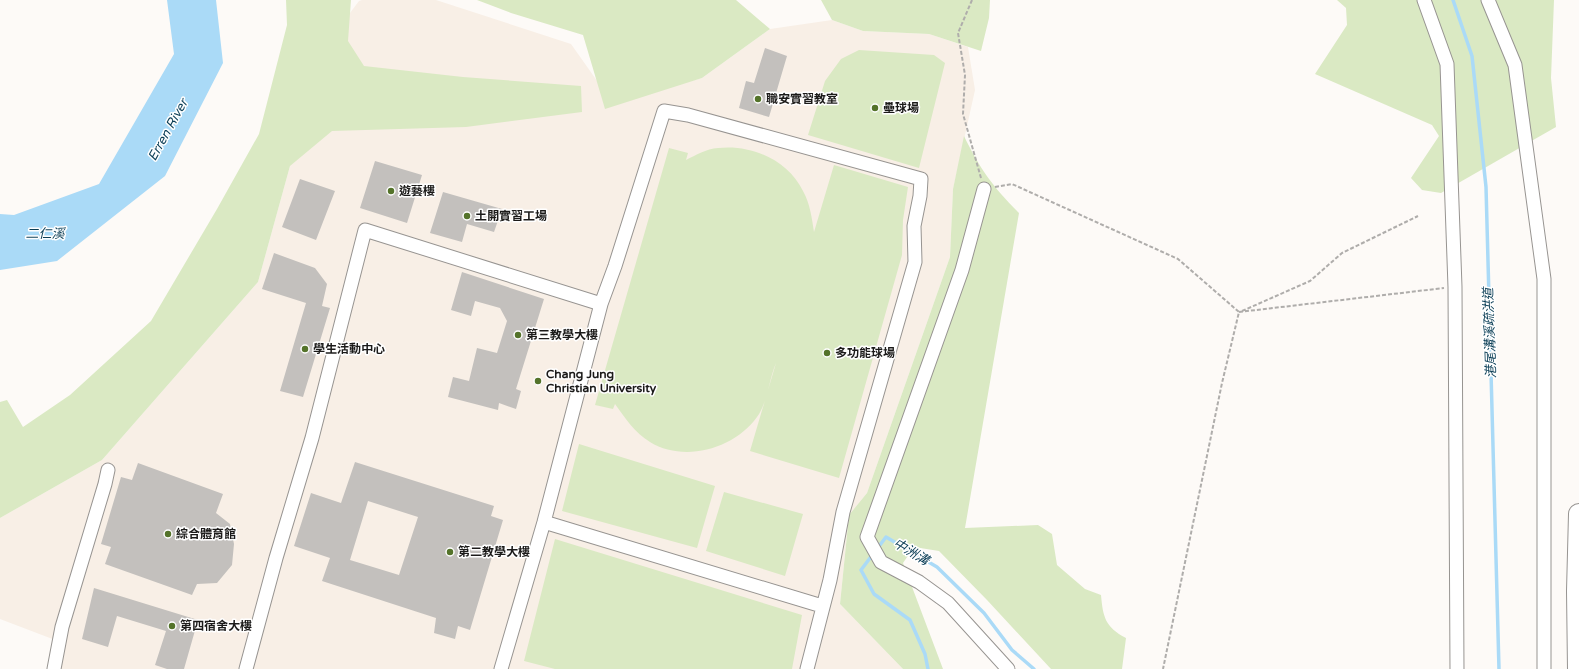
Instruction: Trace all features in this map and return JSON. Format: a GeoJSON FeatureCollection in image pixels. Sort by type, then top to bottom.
{"type":"FeatureCollection","features":[{"type":"Feature","properties":{"kind":"highway"},"geometry":{"type":"LineString","coordinates":[[1578,669],[1577,591],[1579,514]]}},
{"type":"Feature","properties":{"kind":"lane"},"geometry":{"type":"LineString","coordinates":[[1424,0],[1447,64],[1455,286],[1457,669]]}},
{"type":"Feature","properties":{"kind":"lane"},"geometry":{"type":"LineString","coordinates":[[1488,0],[1515,65],[1544,278],[1544,669]]}},
{"type":"Feature","properties":{"kind":"lane"},"geometry":{"type":"LineString","coordinates":[[501,669],[544,522],[601,304],[615,266],[664,111],[688,115],[921,179],[920,196],[914,226],[915,262],[845,505],[830,580],[822,606],[807,669]]}},
{"type":"Feature","properties":{"kind":"lane"},"geometry":{"type":"LineString","coordinates":[[984,189],[962,270],[866,537],[881,562],[919,582],[948,603],[1008,669]]}},
{"type":"Feature","properties":{"kind":"lane"},"geometry":{"type":"LineString","coordinates":[[246,669],[276,558],[312,438],[365,230],[601,304]]}},
{"type":"Feature","properties":{"kind":"lane"},"geometry":{"type":"LineString","coordinates":[[54,669],[62,627],[108,470]]}},
{"type":"Feature","properties":{"kind":"lane"},"geometry":{"type":"LineString","coordinates":[[544,522],[822,606]]}},
{"type":"Feature","properties":{"kind":"path"},"geometry":{"type":"LineString","coordinates":[[972,0],[958,33],[965,75],[963,114],[984,189],[1012,184],[1178,258],[1239,312],[1455,286]]}},
{"type":"Feature","properties":{"kind":"path"},"geometry":{"type":"LineString","coordinates":[[1239,312],[1310,281],[1342,253],[1418,216]]}},
{"type":"Feature","properties":{"kind":"path"},"geometry":{"type":"LineString","coordinates":[[1163,669],[1222,383],[1239,312]]}},
{"type":"Feature","properties":{"kind":"shaded area","name":"Chang Jung Christian University"},"geometry":{"type":"Polygon","coordinates":[[[436,0],[571,44],[612,102],[702,78],[770,29],[832,20],[863,31],[929,34],[968,47],[975,90],[953,189],[950,257],[867,493],[849,515],[840,604],[903,669],[55,669],[63,643],[0,619],[0,518],[102,460],[258,282],[325,46],[359,1],[436,0]]]}},
{"type":"Feature","properties":{"kind":"green space"},"geometry":{"type":"Polygon","coordinates":[[[286,0],[351,0],[348,41],[364,66],[463,77],[581,86],[582,112],[466,127],[332,131],[290,166],[258,282],[102,460],[0,518],[0,402],[7,400],[23,427],[70,395],[151,321],[259,134],[287,25],[286,0]]]}},
{"type":"Feature","properties":{"kind":"green space"},"geometry":{"type":"Polygon","coordinates":[[[477,0],[736,0],[770,29],[702,78],[605,109],[583,35],[511,13],[477,0]]]}},
{"type":"Feature","properties":{"kind":"green space"},"geometry":{"type":"Polygon","coordinates":[[[821,0],[990,0],[989,18],[981,51],[929,34],[863,31],[832,20],[821,0]]]}},
{"type":"Feature","properties":{"kind":"green space"},"geometry":{"type":"Polygon","coordinates":[[[1337,0],[1554,0],[1551,78],[1556,127],[1441,193],[1422,190],[1411,178],[1439,136],[1432,125],[1315,74],[1347,25],[1346,8],[1337,0]]]}},
{"type":"Feature","properties":{"kind":"green space","name":"壘球場"},"geometry":{"type":"Polygon","coordinates":[[[859,50],[934,55],[945,63],[919,168],[808,135],[825,81],[841,59],[859,50]]]}},
{"type":"Feature","properties":{"kind":"green space"},"geometry":{"type":"Polygon","coordinates":[[[964,136],[988,177],[1019,213],[965,528],[1038,525],[1052,534],[1057,565],[1085,589],[1101,595],[1106,621],[1114,630],[1126,638],[1122,669],[1051,669],[939,551],[914,547],[903,563],[943,669],[903,669],[840,604],[849,515],[867,493],[950,257],[953,189],[964,136]]]}},
{"type":"Feature","properties":{"kind":"green space"},"geometry":{"type":"Polygon","coordinates":[[[731,147],[767,156],[788,171],[803,191],[809,206],[814,232],[834,165],[908,187],[903,220],[902,255],[839,478],[750,451],[764,402],[757,417],[747,428],[735,437],[722,445],[693,452],[663,448],[650,442],[635,430],[615,404],[613,409],[595,405],[669,148],[688,153],[686,160],[701,152],[731,147]]]}},
{"type":"Feature","properties":{"kind":"green space"},"geometry":{"type":"Polygon","coordinates":[[[579,444],[715,486],[697,548],[562,511],[579,444]]]}},
{"type":"Feature","properties":{"kind":"green space"},"geometry":{"type":"Polygon","coordinates":[[[724,492],[803,514],[785,576],[706,551],[724,492]]]}},
{"type":"Feature","properties":{"kind":"green space"},"geometry":{"type":"Polygon","coordinates":[[[555,539],[802,615],[792,669],[555,669],[524,661],[555,539]]]}},
{"type":"Feature","properties":{"kind":"water","name":"二仁溪"},"geometry":{"type":"Polygon","coordinates":[[[167,0],[216,0],[223,63],[165,176],[57,261],[0,270],[0,214],[14,215],[99,184],[174,54],[167,0]]]}},
{"type":"Feature","properties":{"kind":"building"},"geometry":{"type":"Polygon","coordinates":[[[765,48],[787,56],[769,117],[739,108],[746,81],[754,83],[765,48]]]}},
{"type":"Feature","properties":{"kind":"building","name":"遊藝樓"},"geometry":{"type":"Polygon","coordinates":[[[375,161],[422,175],[407,223],[360,208],[375,161]]]}},
{"type":"Feature","properties":{"kind":"building"},"geometry":{"type":"Polygon","coordinates":[[[300,179],[335,191],[316,240],[282,227],[300,179]]]}},
{"type":"Feature","properties":{"kind":"building","name":"土開實習工場"},"geometry":{"type":"Polygon","coordinates":[[[443,192],[502,209],[494,232],[467,224],[462,242],[430,233],[443,192]]]}},
{"type":"Feature","properties":{"kind":"building"},"geometry":{"type":"Polygon","coordinates":[[[274,253],[315,268],[327,284],[322,306],[330,308],[303,397],[280,391],[306,303],[262,289],[274,253]]]}},
{"type":"Feature","properties":{"kind":"building","name":"第三教學大樓"},"geometry":{"type":"Polygon","coordinates":[[[462,272],[544,299],[516,389],[521,391],[516,409],[499,403],[498,410],[448,397],[453,377],[469,381],[477,348],[497,353],[507,321],[500,308],[475,301],[471,316],[451,310],[462,272]]]}},
{"type":"Feature","properties":{"kind":"building","name":"第二教學大樓"},"geometry":{"type":"Polygon","coordinates":[[[355,462],[494,506],[491,516],[503,520],[470,630],[458,626],[455,639],[434,633],[436,618],[322,581],[330,558],[294,546],[311,493],[341,503],[355,462]],[[368,501],[350,560],[399,575],[418,517],[368,501]]]}},
{"type":"Feature","properties":{"kind":"building","name":"綜合體育館"},"geometry":{"type":"Polygon","coordinates":[[[138,463],[223,494],[216,513],[230,524],[234,544],[232,565],[217,583],[197,584],[192,595],[105,564],[111,547],[101,544],[121,477],[132,480],[138,463]]]}},
{"type":"Feature","properties":{"kind":"building","name":"第四宿舍大樓"},"geometry":{"type":"Polygon","coordinates":[[[94,588],[198,620],[184,669],[167,669],[155,665],[166,631],[117,616],[108,647],[82,639],[94,588]]]}},
{"type":"Feature","properties":{"kind":"waterway","name":"港尾溝溪疏洪道"},"geometry":{"type":"LineString","coordinates":[[1453,0],[1472,56],[1486,187],[1499,669]]}},
{"type":"Feature","properties":{"kind":"waterway","name":"中洲溝"},"geometry":{"type":"LineString","coordinates":[[877,549],[886,537],[937,567],[984,613],[1012,650],[1034,669]]}},
{"type":"Feature","properties":{"kind":"waterway","name":"中洲溝"},"geometry":{"type":"LineString","coordinates":[[873,554],[861,570],[874,594],[910,620],[925,654],[928,669]]}},
{"type":"Feature","properties":{"kind":"place","name":"職安實習教室"},"geometry":{"type":"Point","coordinates":[758,99]}},
{"type":"Feature","properties":{"kind":"place","name":"壘球場"},"geometry":{"type":"Point","coordinates":[875,108]}},
{"type":"Feature","properties":{"kind":"place","name":"遊藝樓"},"geometry":{"type":"Point","coordinates":[391,191]}},
{"type":"Feature","properties":{"kind":"place","name":"土開實習工場"},"geometry":{"type":"Point","coordinates":[467,216]}},
{"type":"Feature","properties":{"kind":"place","name":"第三教學大樓"},"geometry":{"type":"Point","coordinates":[518,335]}},
{"type":"Feature","properties":{"kind":"place","name":"學生活動中心"},"geometry":{"type":"Point","coordinates":[305,349]}},
{"type":"Feature","properties":{"kind":"place","name":"多功能球場"},"geometry":{"type":"Point","coordinates":[827,353]}},
{"type":"Feature","properties":{"kind":"place","name":"Chang Jung Christian University"},"geometry":{"type":"Point","coordinates":[538,381]}},
{"type":"Feature","properties":{"kind":"place","name":"綜合體育館"},"geometry":{"type":"Point","coordinates":[168,534]}},
{"type":"Feature","properties":{"kind":"place","name":"第二教學大樓"},"geometry":{"type":"Point","coordinates":[450,552]}},
{"type":"Feature","properties":{"kind":"place","name":"第四宿舍大樓"},"geometry":{"type":"Point","coordinates":[172,626]}},
{"type":"Feature","properties":{"kind":"water label","name":"Erren River"},"geometry":{"type":"Point","coordinates":[168,130]}}]}
